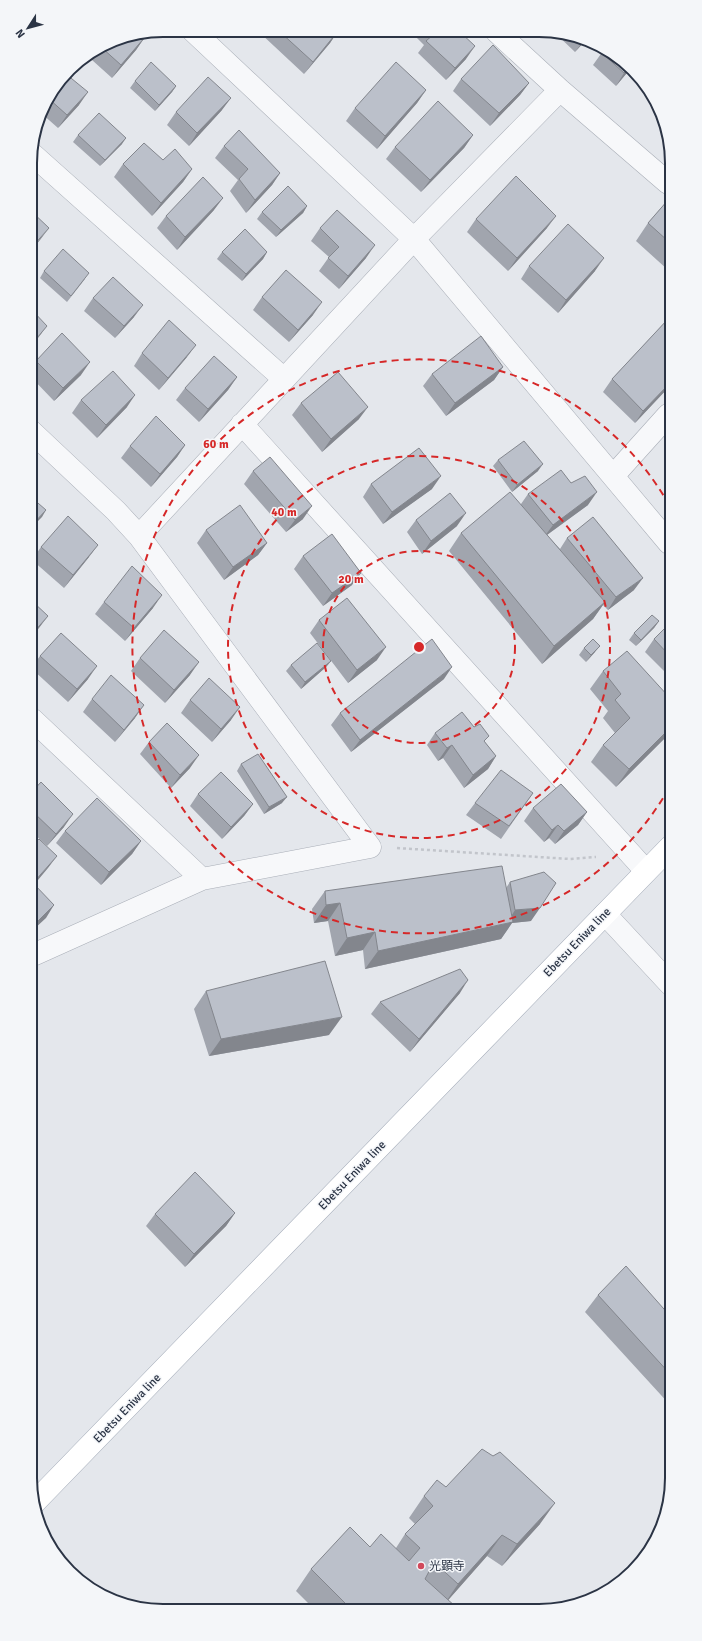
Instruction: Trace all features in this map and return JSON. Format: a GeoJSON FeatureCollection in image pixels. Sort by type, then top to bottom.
{"type":"FeatureCollection","features":[{"type":"Feature","properties":{"kind":"main road","name":"Ebetsu Eniwa line"},"geometry":{"type":"LineString","coordinates":[[39,1498],[665,851]]}},
{"type":"Feature","properties":{"kind":"street"},"geometry":{"type":"LineString","coordinates":[[199,37],[414,238],[614,475],[665,538]]}},
{"type":"Feature","properties":{"kind":"street"},"geometry":{"type":"LineString","coordinates":[[502,37],[560,90],[665,180]]}},
{"type":"Feature","properties":{"kind":"street"},"geometry":{"type":"LineString","coordinates":[[139,536],[414,238],[560,90]]}},
{"type":"Feature","properties":{"kind":"street"},"geometry":{"type":"LineString","coordinates":[[37,157],[284,379]]}},
{"type":"Feature","properties":{"kind":"street"},"geometry":{"type":"LineString","coordinates":[[614,475],[665,418]]}},
{"type":"Feature","properties":{"kind":"street"},"geometry":{"type":"LineString","coordinates":[[242,424],[646,871]]}},
{"type":"Feature","properties":{"kind":"street"},"geometry":{"type":"LineString","coordinates":[[37,437],[116,511],[139,536],[370,847],[202,879],[37,953]]}},
{"type":"Feature","properties":{"kind":"street"},"geometry":{"type":"LineString","coordinates":[[37,724],[202,879]]}},
{"type":"Feature","properties":{"kind":"street"},"geometry":{"type":"LineString","coordinates":[[605,914],[665,979]]}},
{"type":"Feature","properties":{"kind":"path"},"geometry":{"type":"LineString","coordinates":[[370,847],[570,859],[599,856]]}},
{"type":"Feature","properties":{"kind":"building"},"geometry":{"type":"Polygon","coordinates":[[[286,37],[333,37],[313,62],[286,37]]]}},
{"type":"Feature","properties":{"kind":"building"},"geometry":{"type":"Polygon","coordinates":[[[431,37],[465,37],[475,46],[455,68],[426,41],[431,37]]]}},
{"type":"Feature","properties":{"kind":"building"},"geometry":{"type":"Polygon","coordinates":[[[144,38],[121,65],[106,51],[130,41],[144,38]]]}},
{"type":"Feature","properties":{"kind":"building"},"geometry":{"type":"Polygon","coordinates":[[[493,45],[529,83],[499,113],[461,79],[493,45]]]}},
{"type":"Feature","properties":{"kind":"building"},"geometry":{"type":"Polygon","coordinates":[[[605,56],[622,68],[626,72],[624,73],[605,56]]]}},
{"type":"Feature","properties":{"kind":"building"},"geometry":{"type":"Polygon","coordinates":[[[151,62],[176,86],[159,105],[135,81],[151,62]]]}},
{"type":"Feature","properties":{"kind":"building"},"geometry":{"type":"Polygon","coordinates":[[[396,62],[426,90],[385,136],[355,108],[396,62]]]}},
{"type":"Feature","properties":{"kind":"building"},"geometry":{"type":"Polygon","coordinates":[[[208,77],[231,98],[197,133],[176,112],[208,77]]]}},
{"type":"Feature","properties":{"kind":"building"},"geometry":{"type":"Polygon","coordinates":[[[70,78],[88,92],[67,115],[53,102],[70,78]]]}},
{"type":"Feature","properties":{"kind":"building"},"geometry":{"type":"Polygon","coordinates":[[[438,101],[473,135],[430,180],[395,147],[438,101]]]}},
{"type":"Feature","properties":{"kind":"building"},"geometry":{"type":"Polygon","coordinates":[[[99,113],[126,138],[105,160],[78,135],[99,113]]]}},
{"type":"Feature","properties":{"kind":"building"},"geometry":{"type":"Polygon","coordinates":[[[239,130],[280,173],[255,200],[239,179],[248,169],[224,146],[239,130]]]}},
{"type":"Feature","properties":{"kind":"building"},"geometry":{"type":"Polygon","coordinates":[[[144,143],[163,160],[175,149],[192,169],[161,203],[123,164],[144,143]]]}},
{"type":"Feature","properties":{"kind":"building"},"geometry":{"type":"Polygon","coordinates":[[[516,176],[556,216],[517,258],[476,219],[516,176]]]}},
{"type":"Feature","properties":{"kind":"building"},"geometry":{"type":"Polygon","coordinates":[[[203,177],[223,198],[185,237],[166,216],[203,177]]]}},
{"type":"Feature","properties":{"kind":"building"},"geometry":{"type":"Polygon","coordinates":[[[288,186],[307,206],[281,230],[262,212],[288,186]]]}},
{"type":"Feature","properties":{"kind":"building"},"geometry":{"type":"Polygon","coordinates":[[[665,203],[665,238],[648,223],[665,203]]]}},
{"type":"Feature","properties":{"kind":"building"},"geometry":{"type":"Polygon","coordinates":[[[337,210],[375,245],[348,276],[328,258],[339,247],[320,228],[337,210]]]}},
{"type":"Feature","properties":{"kind":"building"},"geometry":{"type":"Polygon","coordinates":[[[37,217],[49,228],[37,241],[37,217]]]}},
{"type":"Feature","properties":{"kind":"building"},"geometry":{"type":"Polygon","coordinates":[[[568,224],[604,258],[566,300],[529,266],[568,224]]]}},
{"type":"Feature","properties":{"kind":"building"},"geometry":{"type":"Polygon","coordinates":[[[245,229],[267,252],[246,274],[222,252],[245,229]]]}},
{"type":"Feature","properties":{"kind":"building"},"geometry":{"type":"Polygon","coordinates":[[[63,249],[89,273],[71,296],[44,271],[63,249]]]}},
{"type":"Feature","properties":{"kind":"building"},"geometry":{"type":"Polygon","coordinates":[[[286,270],[322,302],[298,330],[262,297],[286,270]]]}},
{"type":"Feature","properties":{"kind":"building"},"geometry":{"type":"Polygon","coordinates":[[[113,277],[143,305],[124,326],[93,298],[113,277]]]}},
{"type":"Feature","properties":{"kind":"building"},"geometry":{"type":"Polygon","coordinates":[[[37,315],[47,326],[37,338],[37,315]]]}},
{"type":"Feature","properties":{"kind":"building"},"geometry":{"type":"Polygon","coordinates":[[[169,320],[196,345],[168,378],[142,353],[169,320]]]}},
{"type":"Feature","properties":{"kind":"building"},"geometry":{"type":"Polygon","coordinates":[[[665,322],[665,388],[643,411],[612,379],[665,322]]]}},
{"type":"Feature","properties":{"kind":"building"},"geometry":{"type":"Polygon","coordinates":[[[62,333],[90,362],[63,388],[37,362],[37,360],[62,333]]]}},
{"type":"Feature","properties":{"kind":"building"},"geometry":{"type":"Polygon","coordinates":[[[481,336],[503,367],[455,403],[432,374],[481,336]]]}},
{"type":"Feature","properties":{"kind":"building"},"geometry":{"type":"Polygon","coordinates":[[[214,356],[237,377],[208,409],[185,388],[214,356]]]}},
{"type":"Feature","properties":{"kind":"building"},"geometry":{"type":"Polygon","coordinates":[[[113,371],[135,395],[106,425],[81,400],[113,371]]]}},
{"type":"Feature","properties":{"kind":"building"},"geometry":{"type":"Polygon","coordinates":[[[338,372],[368,407],[331,439],[301,403],[338,372]]]}},
{"type":"Feature","properties":{"kind":"building"},"geometry":{"type":"Polygon","coordinates":[[[156,416],[185,445],[160,474],[130,446],[156,416]]]}},
{"type":"Feature","properties":{"kind":"building"},"geometry":{"type":"Polygon","coordinates":[[[524,441],[543,464],[517,485],[498,460],[524,441]]]}},
{"type":"Feature","properties":{"kind":"building"},"geometry":{"type":"Polygon","coordinates":[[[419,448],[441,476],[392,512],[371,484],[419,448]]]}},
{"type":"Feature","properties":{"kind":"building"},"geometry":{"type":"Polygon","coordinates":[[[270,457],[312,506],[295,520],[253,471],[270,457]]]}},
{"type":"Feature","properties":{"kind":"building"},"geometry":{"type":"Polygon","coordinates":[[[561,470],[571,483],[585,476],[597,492],[553,525],[528,494],[561,470]]]}},
{"type":"Feature","properties":{"kind":"building"},"geometry":{"type":"Polygon","coordinates":[[[510,492],[605,602],[554,646],[461,533],[510,492]]]}},
{"type":"Feature","properties":{"kind":"building"},"geometry":{"type":"Polygon","coordinates":[[[450,493],[466,513],[431,541],[416,520],[450,493]]]}},
{"type":"Feature","properties":{"kind":"building"},"geometry":{"type":"Polygon","coordinates":[[[37,502],[46,510],[37,520],[37,502]]]}},
{"type":"Feature","properties":{"kind":"building"},"geometry":{"type":"Polygon","coordinates":[[[240,505],[267,543],[233,567],[206,530],[240,505]]]}},
{"type":"Feature","properties":{"kind":"building"},"geometry":{"type":"Polygon","coordinates":[[[68,516],[98,545],[73,575],[41,547],[68,516]]]}},
{"type":"Feature","properties":{"kind":"building"},"geometry":{"type":"Polygon","coordinates":[[[593,517],[643,578],[616,597],[567,538],[593,517]]]}},
{"type":"Feature","properties":{"kind":"building"},"geometry":{"type":"Polygon","coordinates":[[[332,534],[361,573],[332,593],[303,556],[332,534]]]}},
{"type":"Feature","properties":{"kind":"building"},"geometry":{"type":"Polygon","coordinates":[[[132,566],[162,595],[134,628],[104,602],[132,566]]]}},
{"type":"Feature","properties":{"kind":"building"},"geometry":{"type":"Polygon","coordinates":[[[347,598],[386,647],[357,670],[319,620],[347,598]]]}},
{"type":"Feature","properties":{"kind":"building"},"geometry":{"type":"Polygon","coordinates":[[[37,606],[48,616],[37,628],[37,606]]]}},
{"type":"Feature","properties":{"kind":"building"},"geometry":{"type":"Polygon","coordinates":[[[652,615],[659,621],[641,640],[634,633],[652,615]]]}},
{"type":"Feature","properties":{"kind":"building"},"geometry":{"type":"Polygon","coordinates":[[[665,628],[665,651],[654,639],[665,628]]]}},
{"type":"Feature","properties":{"kind":"building"},"geometry":{"type":"Polygon","coordinates":[[[164,630],[199,662],[174,690],[140,658],[164,630]]]}},
{"type":"Feature","properties":{"kind":"building"},"geometry":{"type":"Polygon","coordinates":[[[61,633],[97,666],[77,689],[40,656],[61,633]]]}},
{"type":"Feature","properties":{"kind":"building"},"geometry":{"type":"Polygon","coordinates":[[[432,639],[452,667],[360,740],[340,713],[432,639]]]}},
{"type":"Feature","properties":{"kind":"building"},"geometry":{"type":"Polygon","coordinates":[[[593,639],[600,646],[591,655],[584,648],[593,639]]]}},
{"type":"Feature","properties":{"kind":"building"},"geometry":{"type":"Polygon","coordinates":[[[317,643],[331,661],[305,682],[291,665],[317,643]]]}},
{"type":"Feature","properties":{"kind":"building"},"geometry":{"type":"Polygon","coordinates":[[[627,651],[665,693],[665,733],[629,769],[603,745],[630,718],[615,700],[621,694],[603,671],[627,651]]]}},
{"type":"Feature","properties":{"kind":"building"},"geometry":{"type":"Polygon","coordinates":[[[111,675],[144,705],[124,730],[92,699],[111,675]]]}},
{"type":"Feature","properties":{"kind":"building"},"geometry":{"type":"Polygon","coordinates":[[[209,678],[240,707],[221,729],[190,700],[209,678]]]}},
{"type":"Feature","properties":{"kind":"building"},"geometry":{"type":"Polygon","coordinates":[[[462,712],[474,727],[480,724],[489,736],[484,741],[496,756],[473,775],[452,745],[447,748],[435,733],[462,712]]]}},
{"type":"Feature","properties":{"kind":"building"},"geometry":{"type":"Polygon","coordinates":[[[167,723],[199,755],[180,775],[149,742],[167,723]]]}},
{"type":"Feature","properties":{"kind":"building"},"geometry":{"type":"Polygon","coordinates":[[[258,754],[287,797],[269,807],[241,764],[258,754]]]}},
{"type":"Feature","properties":{"kind":"building"},"geometry":{"type":"Polygon","coordinates":[[[501,770],[533,793],[509,826],[475,803],[501,770]]]}},
{"type":"Feature","properties":{"kind":"building"},"geometry":{"type":"Polygon","coordinates":[[[221,772],[253,804],[231,827],[198,794],[221,772]]]}},
{"type":"Feature","properties":{"kind":"building"},"geometry":{"type":"Polygon","coordinates":[[[41,782],[73,814],[56,834],[37,816],[37,786],[41,782]]]}},
{"type":"Feature","properties":{"kind":"building"},"geometry":{"type":"Polygon","coordinates":[[[561,784],[587,812],[564,831],[558,825],[552,830],[533,808],[561,784]]]}},
{"type":"Feature","properties":{"kind":"building"},"geometry":{"type":"Polygon","coordinates":[[[97,798],[141,841],[109,872],[65,831],[97,798]]]}},
{"type":"Feature","properties":{"kind":"building"},"geometry":{"type":"Polygon","coordinates":[[[39,839],[57,856],[37,878],[37,841],[39,839]]]}},
{"type":"Feature","properties":{"kind":"building"},"geometry":{"type":"Polygon","coordinates":[[[502,866],[513,922],[378,951],[375,932],[347,938],[340,903],[326,905],[325,891],[502,866]]]}},
{"type":"Feature","properties":{"kind":"building"},"geometry":{"type":"Polygon","coordinates":[[[544,872],[556,883],[540,908],[515,910],[510,882],[544,872]]]}},
{"type":"Feature","properties":{"kind":"building"},"geometry":{"type":"Polygon","coordinates":[[[37,887],[54,905],[37,922],[37,887]]]}},
{"type":"Feature","properties":{"kind":"building"},"geometry":{"type":"Polygon","coordinates":[[[325,961],[342,1017],[221,1039],[206,991],[325,961]]]}},
{"type":"Feature","properties":{"kind":"building"},"geometry":{"type":"Polygon","coordinates":[[[460,969],[468,980],[419,1039],[380,1002],[460,969]]]}},
{"type":"Feature","properties":{"kind":"building"},"geometry":{"type":"Polygon","coordinates":[[[195,1172],[235,1213],[194,1254],[155,1214],[195,1172]]]}},
{"type":"Feature","properties":{"kind":"building"},"geometry":{"type":"Polygon","coordinates":[[[626,1266],[665,1310],[665,1368],[598,1295],[626,1266]]]}},
{"type":"Feature","properties":{"kind":"building"},"geometry":{"type":"Polygon","coordinates":[[[482,1449],[493,1456],[500,1452],[555,1503],[517,1544],[502,1535],[458,1584],[434,1562],[425,1579],[453,1604],[346,1604],[311,1569],[350,1527],[370,1547],[381,1534],[409,1561],[420,1548],[405,1534],[433,1506],[424,1496],[437,1480],[446,1487],[482,1449]]]}},
{"type":"Feature","properties":{"kind":"place","name":"光顕寺"},"geometry":{"type":"Point","coordinates":[421,1566]}}]}
